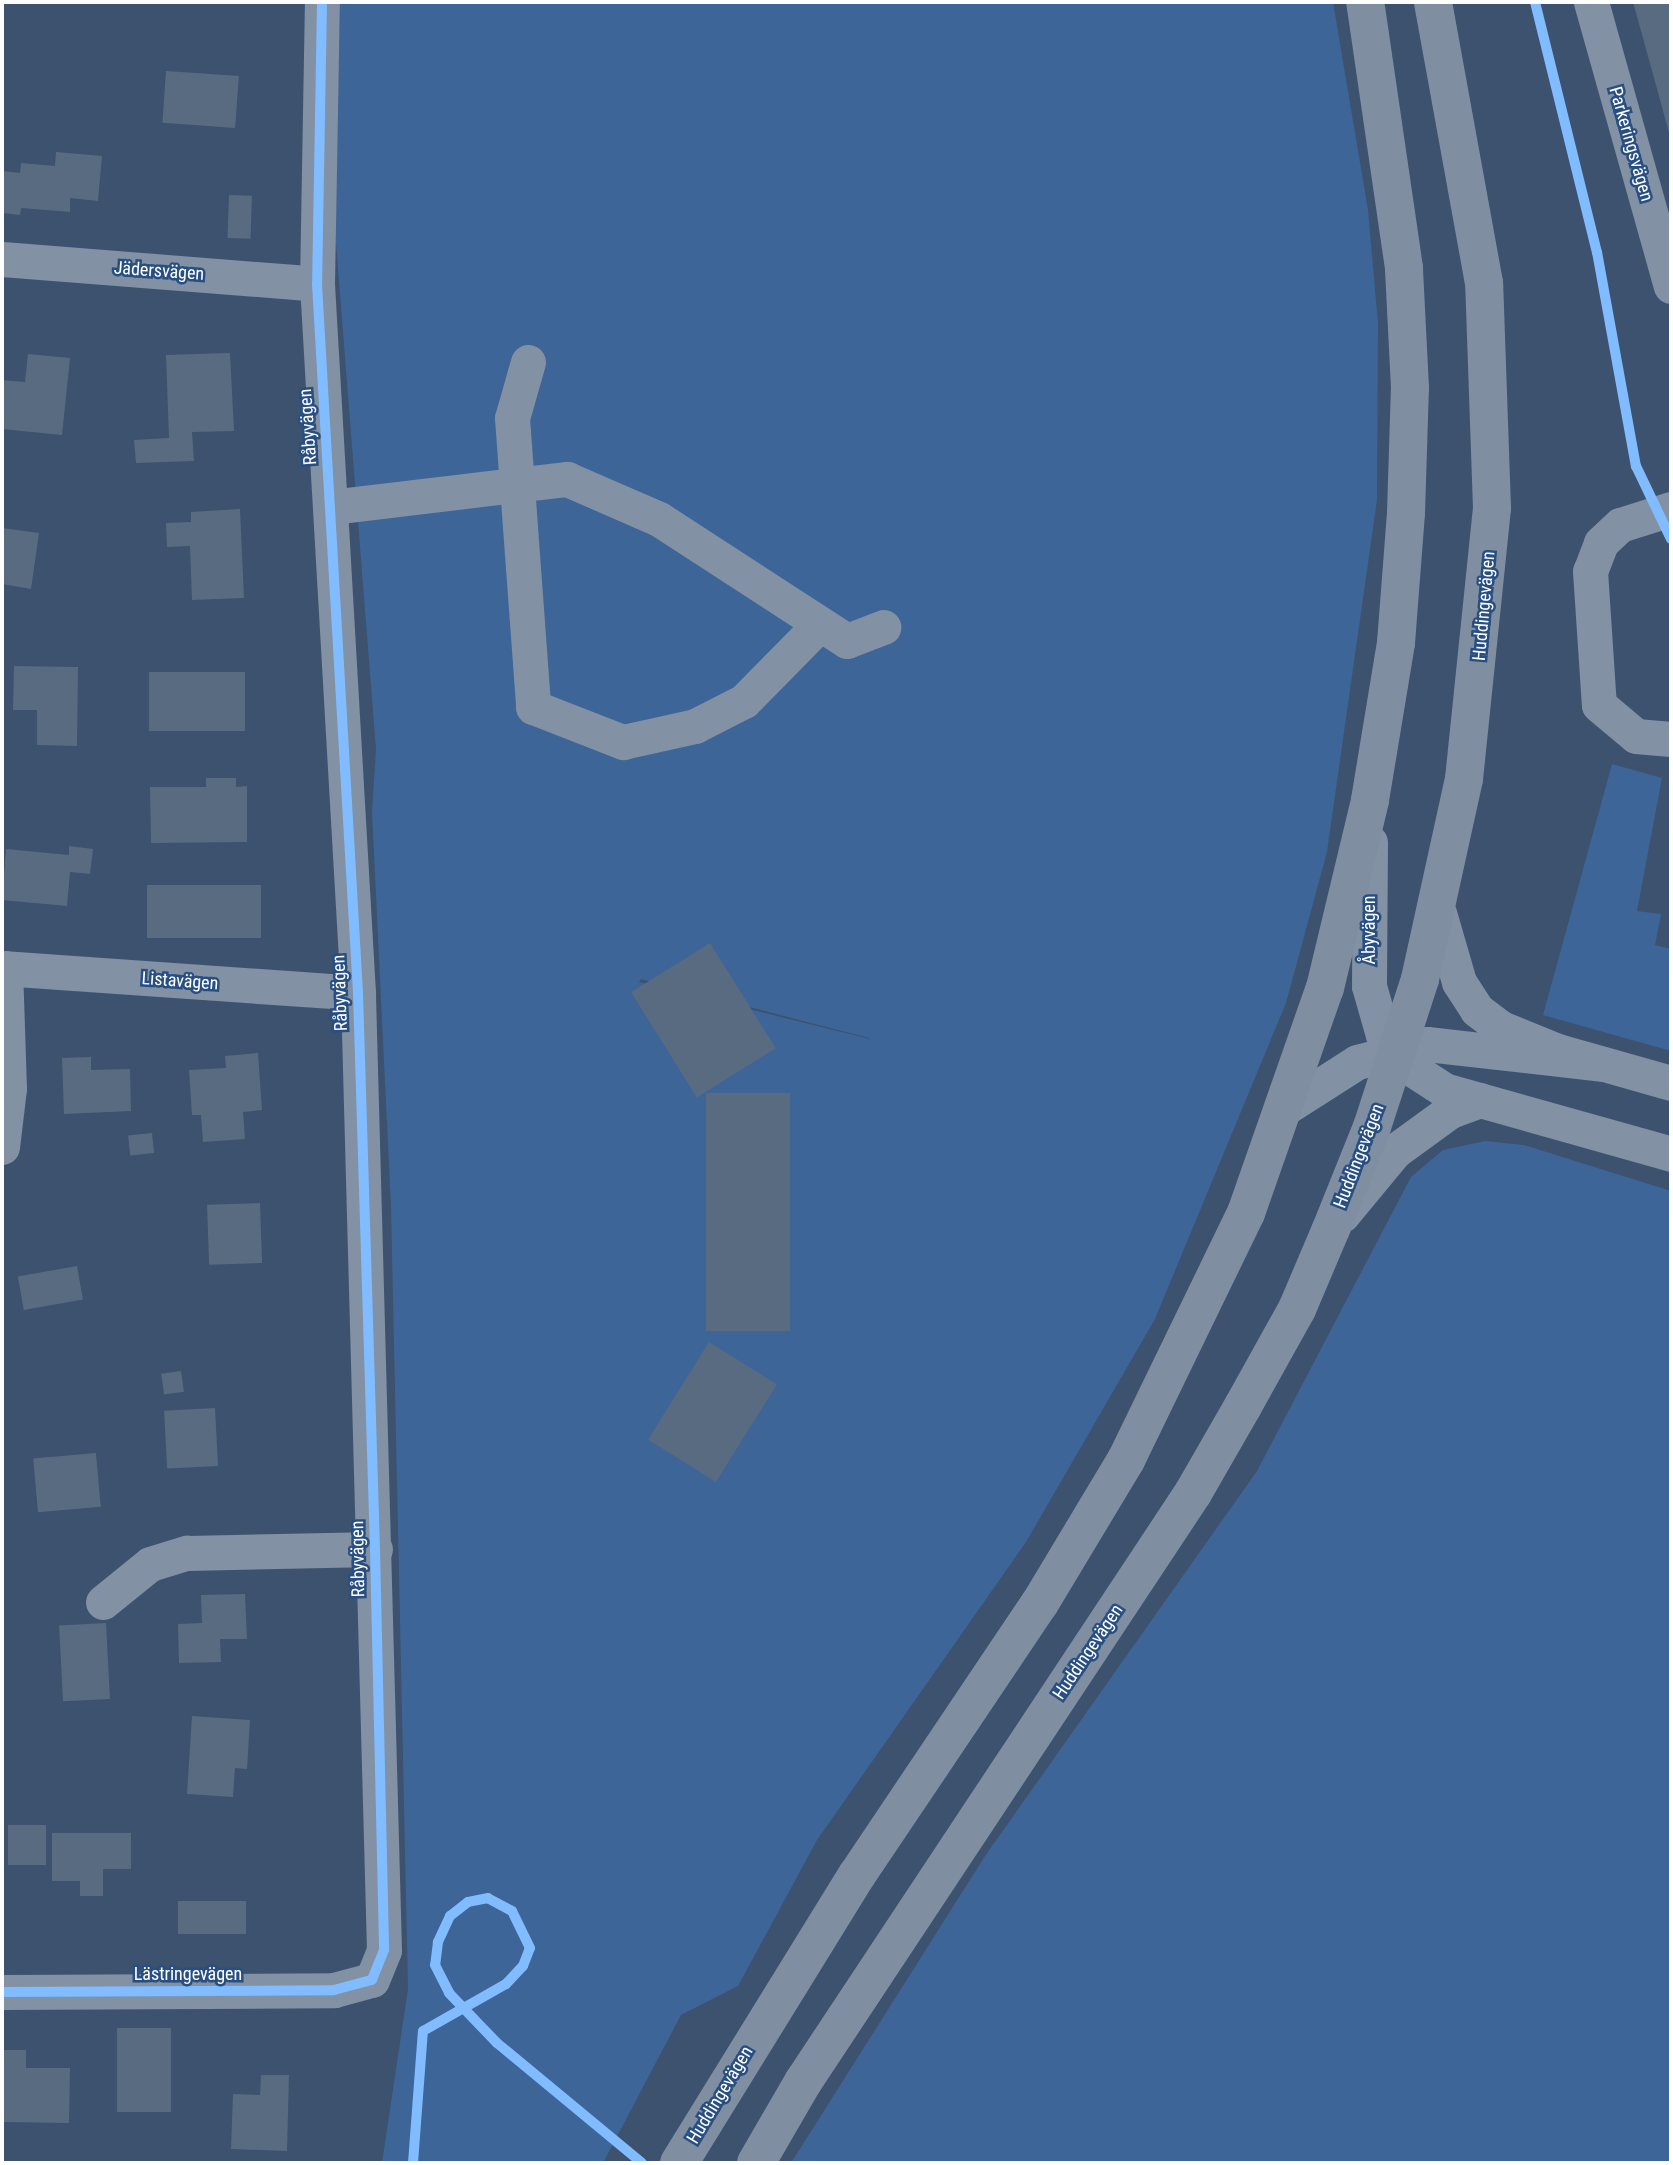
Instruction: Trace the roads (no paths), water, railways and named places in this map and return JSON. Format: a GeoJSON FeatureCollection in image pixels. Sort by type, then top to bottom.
{"type":"FeatureCollection","features":[{"type":"Feature","properties":{"kind":"main road","name":"Huddingevägen"},"geometry":{"type":"LineString","coordinates":[[679,2163],[857,1875],[1040,1603],[1126,1460],[1246,1213],[1325,988],[1370,800],[1396,643],[1410,388],[1401,241],[1365,2]]}},
{"type":"Feature","properties":{"kind":"main road","name":"Huddingevägen"},"geometry":{"type":"LineString","coordinates":[[757,2163],[803,2082],[1193,1493],[1297,1309],[1331,1229],[1396,1052],[1438,913],[1478,669],[1492,495],[1484,283],[1433,2]]}},
{"type":"Feature","properties":{"kind":"street","name":"Råbyvägen"},"geometry":{"type":"LineString","coordinates":[[322,2],[317,284],[358,993],[375,1549],[384,1950],[372,1980]]}},
{"type":"Feature","properties":{"kind":"street","name":"Parkeringsvägen"},"geometry":{"type":"LineString","coordinates":[[1591,2],[1671,286]]}},
{"type":"Feature","properties":{"kind":"street","name":"Jädersvägen"},"geometry":{"type":"LineString","coordinates":[[2,259],[317,284]]}},
{"type":"Feature","properties":{"kind":"street"},"geometry":{"type":"LineString","coordinates":[[528,362],[512,418],[519,483],[533,707],[623,742],[695,726],[744,701],[819,625]]}},
{"type":"Feature","properties":{"kind":"street"},"geometry":{"type":"LineString","coordinates":[[331,507],[446,497],[519,483],[567,479],[659,519],[847,641],[883,627]]}},
{"type":"Feature","properties":{"kind":"street"},"geometry":{"type":"LineString","coordinates":[[1671,509],[1620,525],[1601,543],[1590,571],[1599,705],[1636,736],[1671,739]]}},
{"type":"Feature","properties":{"kind":"street","name":"Åbyvägen"},"geometry":{"type":"LineString","coordinates":[[1370,800],[1369,986],[1383,1035],[1396,1052],[1426,1080],[1480,1100],[1671,1154]]}},
{"type":"Feature","properties":{"kind":"street"},"geometry":{"type":"LineString","coordinates":[[1438,913],[1447,954],[1477,1010],[1528,1041],[1671,1083]]}},
{"type":"Feature","properties":{"kind":"street"},"geometry":{"type":"LineString","coordinates":[[2,1147],[9,1088],[4,968]]}},
{"type":"Feature","properties":{"kind":"street","name":"Listavägen"},"geometry":{"type":"LineString","coordinates":[[4,968],[358,993]]}},
{"type":"Feature","properties":{"kind":"street"},"geometry":{"type":"LineString","coordinates":[[1285,1108],[1357,1062],[1427,1044],[1455,1045],[1602,1064]]}},
{"type":"Feature","properties":{"kind":"street"},"geometry":{"type":"LineString","coordinates":[[1331,1229],[1395,1151],[1450,1111],[1480,1100]]}},
{"type":"Feature","properties":{"kind":"street"},"geometry":{"type":"LineString","coordinates":[[103,1602],[150,1564],[187,1553],[375,1549]]}},
{"type":"Feature","properties":{"kind":"street","name":"Lästringevägen"},"geometry":{"type":"LineString","coordinates":[[2,1992],[334,1990],[372,1980]]}}]}
